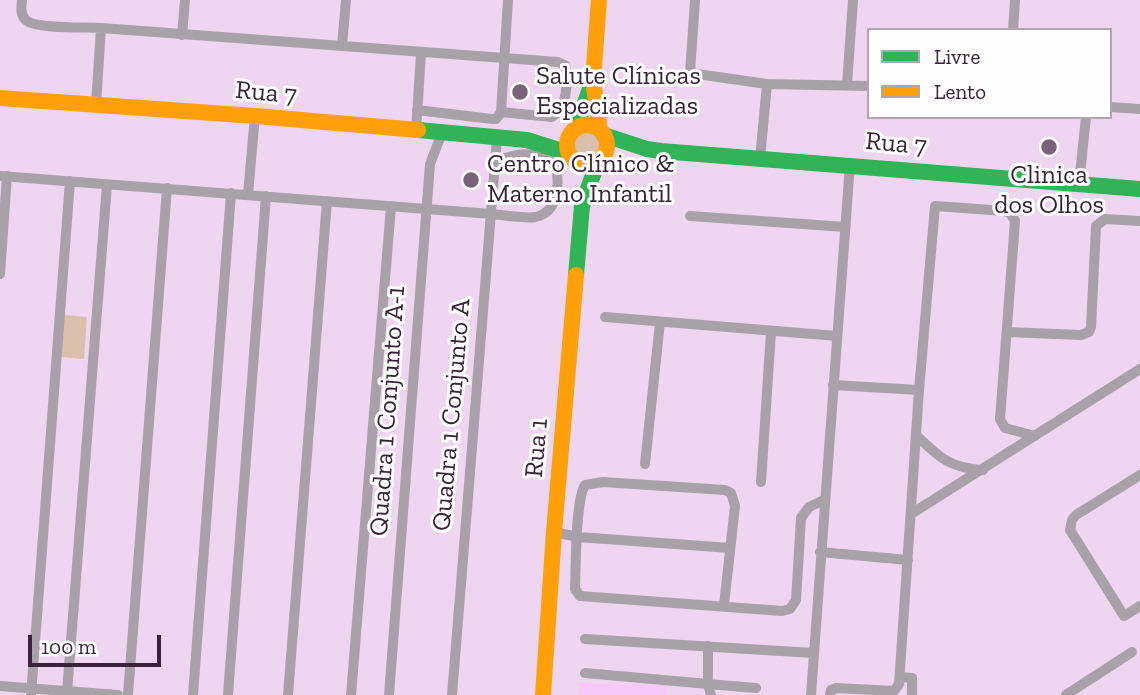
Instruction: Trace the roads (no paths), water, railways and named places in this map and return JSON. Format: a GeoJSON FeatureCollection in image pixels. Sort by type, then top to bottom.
{"type":"FeatureCollection","features":[{"type":"Feature","properties":{"kind":"main road"},"geometry":{"type":"LineString","coordinates":[[593,80],[567,142],[571,157],[586,165],[600,159],[607,146],[593,80],[599,0]]}},
{"type":"Feature","properties":{"kind":"main road","name":"Rua 7"},"geometry":{"type":"LineString","coordinates":[[0,98],[255,116],[527,140],[574,130]]}},
{"type":"Feature","properties":{"kind":"main road"},"geometry":{"type":"LineString","coordinates":[[574,130],[588,125],[602,132]]}},
{"type":"Feature","properties":{"kind":"main road","name":"Rua 7"},"geometry":{"type":"LineString","coordinates":[[602,132],[647,149],[1140,189]]}},
{"type":"Feature","properties":{"kind":"main road","name":"Rua 7"},"geometry":{"type":"LineString","coordinates":[[527,140],[571,157]]}},
{"type":"Feature","properties":{"kind":"main road","name":"Rua 7"},"geometry":{"type":"LineString","coordinates":[[600,159],[647,149]]}},
{"type":"Feature","properties":{"kind":"main road","name":"Rua 1"},"geometry":{"type":"LineString","coordinates":[[571,157],[582,206]]}},
{"type":"Feature","properties":{"kind":"main road","name":"Rua 1"},"geometry":{"type":"LineString","coordinates":[[544,695],[554,532],[582,206],[600,159]]}},
{"type":"Feature","properties":{"kind":"street"},"geometry":{"type":"LineString","coordinates":[[22,0],[22,15],[33,23],[563,63],[566,71],[565,97],[561,109],[552,117],[501,111]]}},
{"type":"Feature","properties":{"kind":"street"},"geometry":{"type":"LineString","coordinates":[[182,35],[185,0]]}},
{"type":"Feature","properties":{"kind":"street"},"geometry":{"type":"LineString","coordinates":[[342,46],[346,0]]}},
{"type":"Feature","properties":{"kind":"street"},"geometry":{"type":"LineString","coordinates":[[417,110],[496,119],[501,111],[508,0]]}},
{"type":"Feature","properties":{"kind":"street"},"geometry":{"type":"LineString","coordinates":[[695,0],[690,73],[767,84],[867,86]]}},
{"type":"Feature","properties":{"kind":"street"},"geometry":{"type":"LineString","coordinates":[[847,85],[853,0]]}},
{"type":"Feature","properties":{"kind":"street"},"geometry":{"type":"LineString","coordinates":[[1013,28],[1015,0]]}},
{"type":"Feature","properties":{"kind":"street"},"geometry":{"type":"LineString","coordinates":[[96,105],[101,27]]}},
{"type":"Feature","properties":{"kind":"street"},"geometry":{"type":"LineString","coordinates":[[416,131],[421,53]]}},
{"type":"Feature","properties":{"kind":"street"},"geometry":{"type":"LineString","coordinates":[[761,159],[767,84]]}},
{"type":"Feature","properties":{"kind":"street"},"geometry":{"type":"LineString","coordinates":[[1112,107],[1140,109]]}},
{"type":"Feature","properties":{"kind":"street"},"geometry":{"type":"LineString","coordinates":[[248,194],[255,116]]}},
{"type":"Feature","properties":{"kind":"street"},"geometry":{"type":"LineString","coordinates":[[1079,184],[1086,119]]}},
{"type":"Feature","properties":{"kind":"street","name":"Quadra 1 Conjunto A-1"},"geometry":{"type":"LineString","coordinates":[[389,695],[430,164],[442,133]]}},
{"type":"Feature","properties":{"kind":"street","name":"Quadra 1 Conjunto A"},"geometry":{"type":"LineString","coordinates":[[452,695],[497,138]]}},
{"type":"Feature","properties":{"kind":"street"},"geometry":{"type":"LineString","coordinates":[[0,274],[4,176],[536,217],[555,201],[559,182],[556,164],[545,157],[523,153],[501,160],[495,158]]}},
{"type":"Feature","properties":{"kind":"street"},"geometry":{"type":"LineString","coordinates":[[811,695],[850,164]]}},
{"type":"Feature","properties":{"kind":"street"},"geometry":{"type":"LineString","coordinates":[[32,692],[70,181]]}},
{"type":"Feature","properties":{"kind":"street"},"geometry":{"type":"LineString","coordinates":[[67,692],[107,185]]}},
{"type":"Feature","properties":{"kind":"street"},"geometry":{"type":"LineString","coordinates":[[128,695],[167,188]]}},
{"type":"Feature","properties":{"kind":"street"},"geometry":{"type":"LineString","coordinates":[[193,695],[231,194]]}},
{"type":"Feature","properties":{"kind":"street"},"geometry":{"type":"LineString","coordinates":[[229,695],[266,196]]}},
{"type":"Feature","properties":{"kind":"street"},"geometry":{"type":"LineString","coordinates":[[288,695],[327,201]]}},
{"type":"Feature","properties":{"kind":"street","name":"Quadra 1 Conjunto A-1"},"geometry":{"type":"LineString","coordinates":[[351,695],[391,206]]}},
{"type":"Feature","properties":{"kind":"street"},"geometry":{"type":"LineString","coordinates":[[830,695],[831,690],[836,688],[888,694],[898,689],[935,206],[1005,211],[1010,213],[1015,221],[1000,419],[1005,428],[1035,436]]}},
{"type":"Feature","properties":{"kind":"street"},"geometry":{"type":"LineString","coordinates":[[690,216],[845,227]]}},
{"type":"Feature","properties":{"kind":"street"},"geometry":{"type":"LineString","coordinates":[[1007,332],[1081,335],[1089,332],[1096,226],[1105,219],[1140,221]]}},
{"type":"Feature","properties":{"kind":"street"},"geometry":{"type":"LineString","coordinates":[[606,317],[837,336]]}},
{"type":"Feature","properties":{"kind":"street"},"geometry":{"type":"LineString","coordinates":[[645,464],[660,322]]}},
{"type":"Feature","properties":{"kind":"street"},"geometry":{"type":"LineString","coordinates":[[761,482],[771,332]]}},
{"type":"Feature","properties":{"kind":"street"},"geometry":{"type":"LineString","coordinates":[[911,514],[1140,369]]}},
{"type":"Feature","properties":{"kind":"street"},"geometry":{"type":"LineString","coordinates":[[833,385],[919,390]]}},
{"type":"Feature","properties":{"kind":"street"},"geometry":{"type":"LineString","coordinates":[[916,435],[942,460],[953,466],[983,470]]}},
{"type":"Feature","properties":{"kind":"street"},"geometry":{"type":"LineString","coordinates":[[1140,475],[1076,515],[1070,530],[1124,616],[1140,606]]}},
{"type":"Feature","properties":{"kind":"street"},"geometry":{"type":"LineString","coordinates":[[724,605],[735,506],[731,493],[725,490],[593,482],[585,485],[582,490],[575,589],[580,596],[782,611],[794,606],[802,518],[809,507],[824,500]]}},
{"type":"Feature","properties":{"kind":"street"},"geometry":{"type":"LineString","coordinates":[[554,532],[578,537],[730,548]]}},
{"type":"Feature","properties":{"kind":"street"},"geometry":{"type":"LineString","coordinates":[[820,552],[908,560]]}},
{"type":"Feature","properties":{"kind":"street"},"geometry":{"type":"LineString","coordinates":[[585,639],[813,653]]}},
{"type":"Feature","properties":{"kind":"street"},"geometry":{"type":"LineString","coordinates":[[708,646],[710,689]]}},
{"type":"Feature","properties":{"kind":"street"},"geometry":{"type":"LineString","coordinates":[[1066,695],[1132,652]]}},
{"type":"Feature","properties":{"kind":"street"},"geometry":{"type":"LineString","coordinates":[[585,673],[710,689],[756,688]]}},
{"type":"Feature","properties":{"kind":"street"},"geometry":{"type":"LineString","coordinates":[[900,677],[912,678],[912,695]]}},
{"type":"Feature","properties":{"kind":"street"},"geometry":{"type":"LineString","coordinates":[[0,686],[32,692],[118,695]]}},
{"type":"Feature","properties":{"kind":"place","name":"Salute Clínicas Especializadas"},"geometry":{"type":"Point","coordinates":[520,92]}},
{"type":"Feature","properties":{"kind":"place","name":"Clinica dos Olhos"},"geometry":{"type":"Point","coordinates":[1049,147]}},
{"type":"Feature","properties":{"kind":"place","name":"Centro Clínico & Materno Infantil"},"geometry":{"type":"Point","coordinates":[471,180]}}]}
